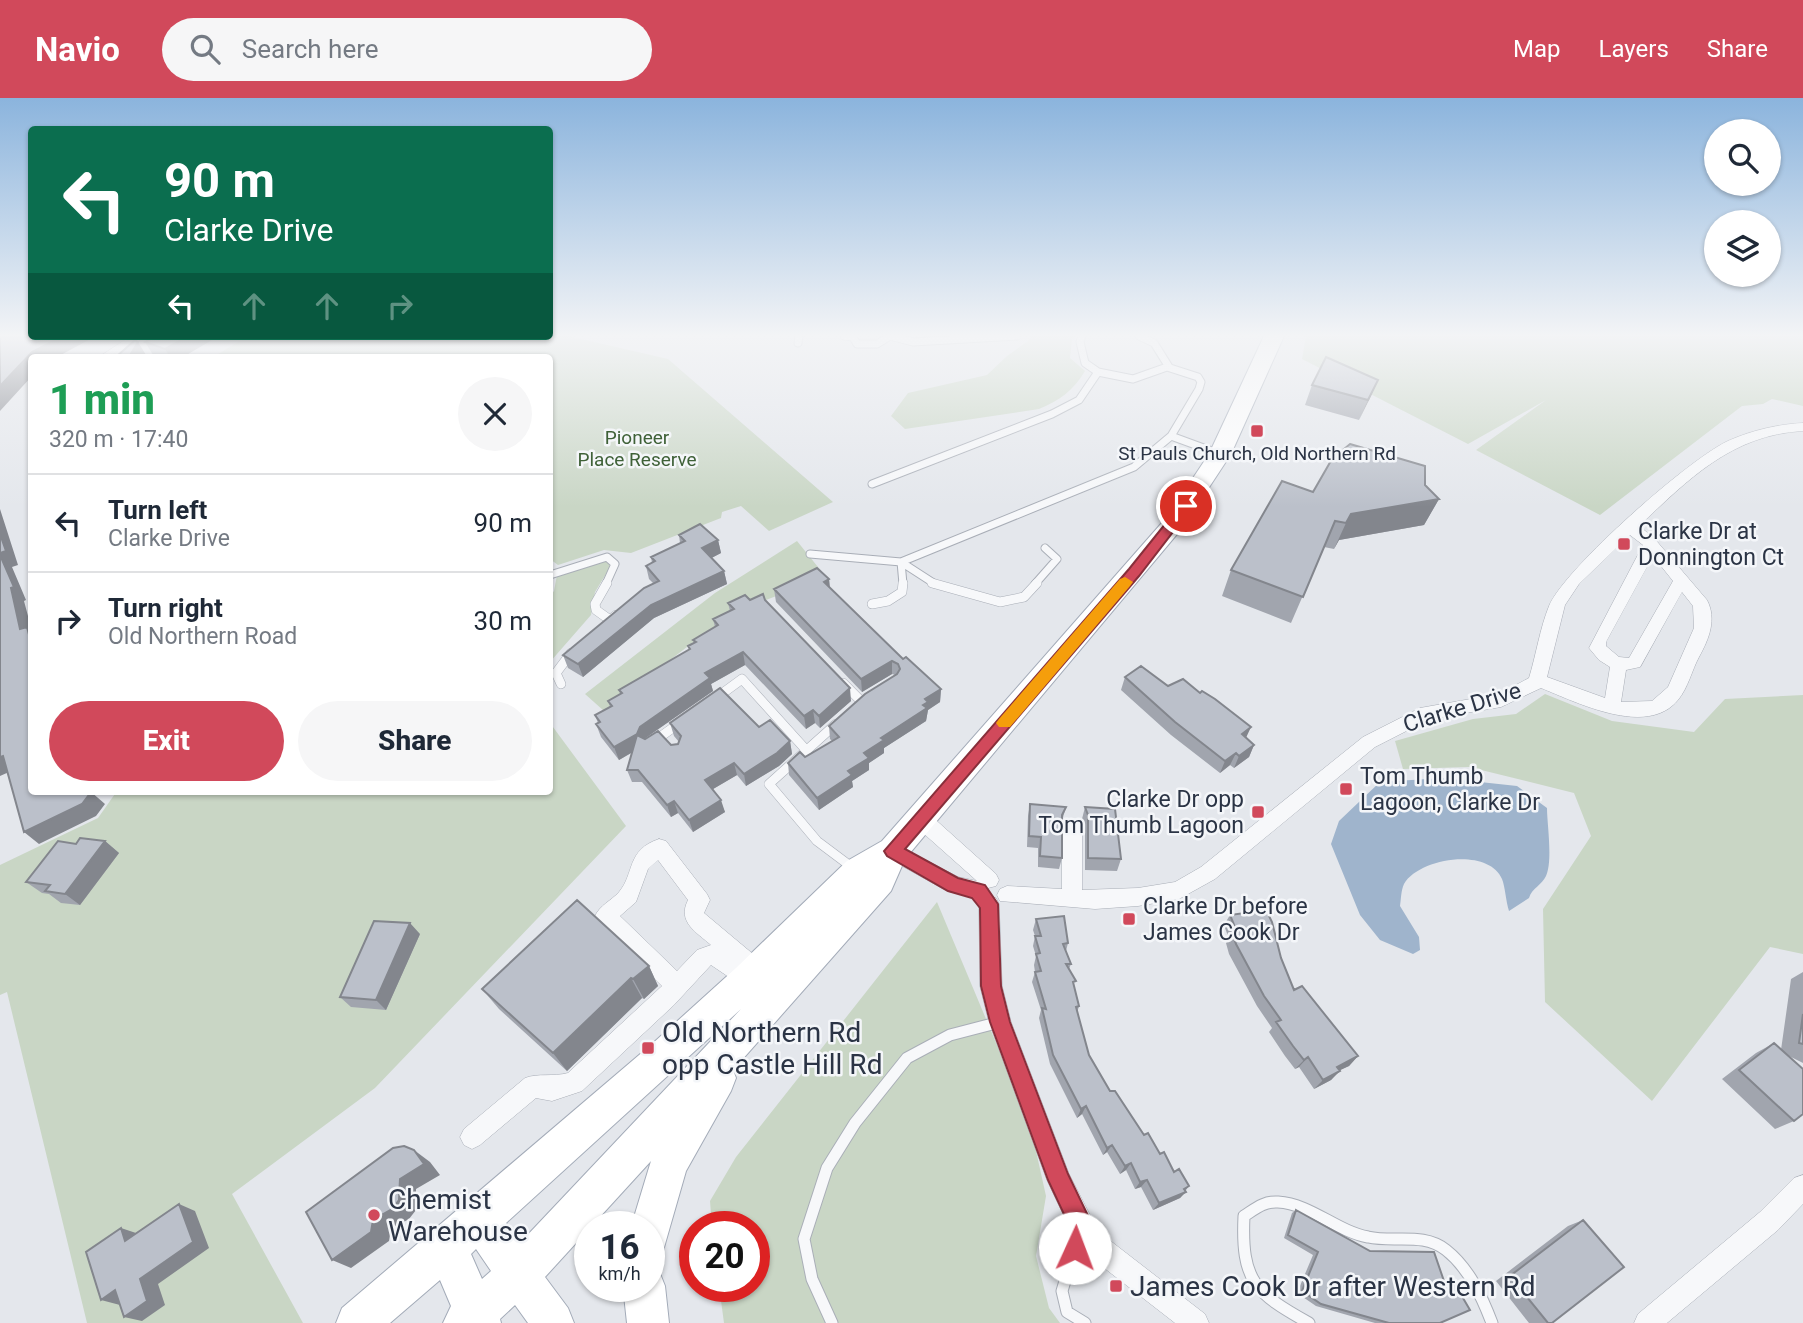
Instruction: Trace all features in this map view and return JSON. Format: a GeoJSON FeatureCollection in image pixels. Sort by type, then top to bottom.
{"type":"FeatureCollection","features":[{"type":"Feature","properties":{"kind":"main road"},"geometry":{"type":"LineString","coordinates":[[447,1248],[473,1320],[748,1028],[880,881],[893,851],[1175,522],[1220,454],[1248,393]]}},
{"type":"Feature","properties":{"kind":"main road"},"geometry":{"type":"LineString","coordinates":[[357,1323],[479,1220],[753,976],[858,872],[893,851]]}},
{"type":"Feature","properties":{"kind":"main road"},"geometry":{"type":"LineString","coordinates":[[654,1211],[670,1162],[748,1028]]}},
{"type":"Feature","properties":{"kind":"main road"},"geometry":{"type":"LineString","coordinates":[[479,1220],[553,1323]]}},
{"type":"Feature","properties":{"kind":"main road"},"geometry":{"type":"LineString","coordinates":[[646,1302],[648,1323]]}},
{"type":"Feature","properties":{"kind":"street","name":"Clarke Drive"},"geometry":{"type":"LineString","coordinates":[[893,851],[954,885],[991,892],[1095,900],[1138,897],[1179,890],[1208,873],[1369,742],[1426,713],[1501,700],[1521,692],[1538,680],[1557,604],[1573,580],[1690,469],[1734,443],[1762,433],[1803,427]]}},
{"type":"Feature","properties":{"kind":"street"},"geometry":{"type":"LineString","coordinates":[[1538,680],[1612,707],[1645,710],[1670,698],[1701,637],[1704,624],[1701,604],[1651,545],[1630,527]]}},
{"type":"Feature","properties":{"kind":"street"},"geometry":{"type":"LineString","coordinates":[[1651,545],[1598,642],[1597,648],[1605,657],[1619,663],[1633,663],[1681,581]]}},
{"type":"Feature","properties":{"kind":"street"},"geometry":{"type":"LineString","coordinates":[[1612,707],[1619,663]]}},
{"type":"Feature","properties":{"kind":"street"},"geometry":{"type":"LineString","coordinates":[[921,819],[991,892],[991,986],[1000,1022],[1059,1180],[1082,1226],[1099,1248],[1196,1323]]}},
{"type":"Feature","properties":{"kind":"street"},"geometry":{"type":"LineString","coordinates":[[1072,827],[1072,898]]}},
{"type":"Feature","properties":{"kind":"street"},"geometry":{"type":"LineString","coordinates":[[677,986],[606,916],[629,896],[640,864],[659,847],[700,900],[694,909],[694,917],[753,976]]}},
{"type":"Feature","properties":{"kind":"street"},"geometry":{"type":"LineString","coordinates":[[471,1137],[533,1086],[552,1089],[574,1083],[704,957],[716,953],[753,976]]}},
{"type":"Feature","properties":{"kind":"street"},"geometry":{"type":"LineString","coordinates":[[1647,1323],[1801,1192]]}},
{"type":"Feature","properties":{"kind":"lane"},"geometry":{"type":"LineString","coordinates":[[872,484],[1052,414],[1079,400],[1084,393]]}},
{"type":"Feature","properties":{"kind":"lane"},"geometry":{"type":"LineString","coordinates":[[810,554],[901,562],[1077,488],[1135,467],[1171,436],[1197,393]]}},
{"type":"Feature","properties":{"kind":"lane"},"geometry":{"type":"LineString","coordinates":[[1171,436],[1220,454]]}},
{"type":"Feature","properties":{"kind":"lane"},"geometry":{"type":"LineString","coordinates":[[901,562],[934,584],[1000,603],[1024,597],[1057,559],[1045,548]]}},
{"type":"Feature","properties":{"kind":"lane"},"geometry":{"type":"LineString","coordinates":[[553,574],[597,558],[612,561],[615,564],[614,572],[595,604],[596,610],[610,620]]}},
{"type":"Feature","properties":{"kind":"lane"},"geometry":{"type":"LineString","coordinates":[[872,604],[888,601],[902,592],[904,579],[901,562]]}},
{"type":"Feature","properties":{"kind":"lane"},"geometry":{"type":"LineString","coordinates":[[601,627],[620,612]]}},
{"type":"Feature","properties":{"kind":"lane"},"geometry":{"type":"LineString","coordinates":[[561,684],[556,673],[574,649]]}},
{"type":"Feature","properties":{"kind":"lane"},"geometry":{"type":"LineString","coordinates":[[834,673],[860,701]]}},
{"type":"Feature","properties":{"kind":"lane"},"geometry":{"type":"LineString","coordinates":[[708,703],[742,679],[807,751]]}},
{"type":"Feature","properties":{"kind":"lane"},"geometry":{"type":"LineString","coordinates":[[852,710],[871,694]]}},
{"type":"Feature","properties":{"kind":"lane"},"geometry":{"type":"LineString","coordinates":[[843,718],[769,783],[817,841],[858,872]]}},
{"type":"Feature","properties":{"kind":"lane"},"geometry":{"type":"LineString","coordinates":[[648,745],[686,719]]}},
{"type":"Feature","properties":{"kind":"lane"},"geometry":{"type":"LineString","coordinates":[[663,734],[671,743]]}},
{"type":"Feature","properties":{"kind":"lane"},"geometry":{"type":"LineString","coordinates":[[832,1323],[812,1279],[804,1239],[827,1168],[855,1123],[907,1058],[950,1035],[1000,1022]]}},
{"type":"Feature","properties":{"kind":"lane"},"geometry":{"type":"LineString","coordinates":[[1309,1323],[1262,1294],[1250,1269],[1242,1240],[1244,1216],[1254,1206],[1272,1202],[1294,1203],[1356,1234],[1436,1244],[1476,1286],[1492,1323]]}},
{"type":"Feature","properties":{"kind":"lane"},"geometry":{"type":"LineString","coordinates":[[1082,1226],[1062,1291],[1067,1312],[1085,1323]]}},
{"type":"Feature","properties":{"kind":"green space","name":"Pioneer Place Reserve"},"geometry":{"type":"Polygon","coordinates":[[[553,393],[707,393],[833,502],[769,531],[741,506],[722,512],[721,518],[631,553],[604,550],[558,565],[553,561],[553,393]]]}},
{"type":"Feature","properties":{"kind":"green space"},"geometry":{"type":"Polygon","coordinates":[[[908,393],[1066,393],[1039,409],[905,429],[891,416],[908,393]]]}},
{"type":"Feature","properties":{"kind":"green space"},"geometry":{"type":"Polygon","coordinates":[[[1369,393],[1803,393],[1803,406],[1772,399],[1763,404],[1742,406],[1600,515],[1476,450],[1546,400],[1468,444],[1369,393]]]}},
{"type":"Feature","properties":{"kind":"green space"},"geometry":{"type":"Polygon","coordinates":[[[797,541],[826,577],[753,605],[709,630],[604,711],[585,694],[715,593],[797,541]]]}},
{"type":"Feature","properties":{"kind":"green space"},"geometry":{"type":"Polygon","coordinates":[[[593,557],[612,564],[595,592],[591,615],[553,659],[553,592],[557,575],[593,557]]]}},
{"type":"Feature","properties":{"kind":"green space"},"geometry":{"type":"Polygon","coordinates":[[[1545,694],[1612,721],[1694,732],[1725,699],[1803,695],[1803,954],[1770,947],[1652,1101],[1545,1002],[1543,909],[1591,836],[1574,793],[1469,767],[1403,769],[1395,741],[1473,719],[1516,714],[1545,694]]]}},
{"type":"Feature","properties":{"kind":"green space"},"geometry":{"type":"Polygon","coordinates":[[[553,727],[626,826],[375,1088],[232,1194],[303,1323],[87,1323],[7,992],[0,995],[0,865],[98,818],[114,795],[553,795],[553,727]]]}},
{"type":"Feature","properties":{"kind":"green space"},"geometry":{"type":"Polygon","coordinates":[[[937,902],[1030,1124],[1046,1196],[1036,1256],[1049,1308],[1060,1323],[724,1323],[721,1302],[770,1302],[770,1211],[711,1211],[710,1201],[736,1157],[937,902]]]}},
{"type":"Feature","properties":{"kind":"water"},"geometry":{"type":"Polygon","coordinates":[[[1443,778],[1517,786],[1547,808],[1548,869],[1544,879],[1529,898],[1509,911],[1502,879],[1494,869],[1483,863],[1453,860],[1424,868],[1412,875],[1403,886],[1400,906],[1419,937],[1420,950],[1413,954],[1380,940],[1360,915],[1331,844],[1339,821],[1380,782],[1443,778]]]}},
{"type":"Feature","properties":{"kind":"building"},"geometry":{"type":"Polygon","coordinates":[[[1342,393],[1371,393],[1368,400],[1342,393]]]}},
{"type":"Feature","properties":{"kind":"building"},"geometry":{"type":"Polygon","coordinates":[[[1350,444],[1425,466],[1425,485],[1439,499],[1351,514],[1346,523],[1335,521],[1303,597],[1231,570],[1282,481],[1313,492],[1332,459],[1350,444]]]}},
{"type":"Feature","properties":{"kind":"building"},"geometry":{"type":"Polygon","coordinates":[[[700,524],[718,540],[702,548],[724,571],[651,605],[578,664],[563,655],[644,588],[659,581],[646,566],[655,561],[651,557],[685,541],[679,535],[700,524]]]}},
{"type":"Feature","properties":{"kind":"building"},"geometry":{"type":"Polygon","coordinates":[[[0,534],[6,551],[0,553],[0,534]]]}},
{"type":"Feature","properties":{"kind":"building"},"geometry":{"type":"Polygon","coordinates":[[[0,555],[14,587],[11,588],[20,629],[27,627],[28,631],[28,795],[89,795],[82,804],[24,832],[3,756],[0,757],[0,555]]]}},
{"type":"Feature","properties":{"kind":"building"},"geometry":{"type":"Polygon","coordinates":[[[817,568],[829,579],[824,582],[903,659],[906,657],[941,689],[925,699],[928,702],[923,705],[927,708],[881,738],[884,740],[864,753],[869,758],[848,771],[852,775],[817,798],[788,763],[800,752],[805,757],[839,737],[829,726],[865,694],[897,674],[900,669],[898,664],[892,661],[861,679],[774,589],[817,568]]]}},
{"type":"Feature","properties":{"kind":"building"},"geometry":{"type":"Polygon","coordinates":[[[763,594],[765,600],[850,688],[819,716],[813,710],[804,716],[743,652],[705,673],[710,678],[640,727],[637,734],[614,747],[596,724],[600,722],[595,715],[612,706],[608,701],[622,693],[619,690],[690,649],[688,646],[696,642],[693,640],[718,625],[713,619],[734,609],[728,603],[745,595],[750,600],[763,594]]]}},
{"type":"Feature","properties":{"kind":"building"},"geometry":{"type":"Polygon","coordinates":[[[1141,666],[1168,686],[1183,679],[1200,693],[1202,691],[1215,699],[1251,727],[1242,734],[1254,745],[1239,756],[1236,753],[1225,761],[1175,722],[1125,677],[1141,666]]]}},
{"type":"Feature","properties":{"kind":"building"},"geometry":{"type":"Polygon","coordinates":[[[720,688],[759,727],[770,720],[790,741],[777,753],[744,774],[734,763],[705,780],[721,800],[689,820],[674,801],[667,805],[638,770],[627,770],[637,735],[645,739],[658,731],[671,745],[678,744],[681,736],[670,723],[720,688]]]}},
{"type":"Feature","properties":{"kind":"building"},"geometry":{"type":"Polygon","coordinates":[[[1030,804],[1066,807],[1062,815],[1062,858],[1040,856],[1041,837],[1029,836],[1030,804]]]}},
{"type":"Feature","properties":{"kind":"building"},"geometry":{"type":"Polygon","coordinates":[[[1085,807],[1115,809],[1121,859],[1088,858],[1088,815],[1085,807]]]}},
{"type":"Feature","properties":{"kind":"building"},"geometry":{"type":"Polygon","coordinates":[[[80,838],[105,841],[65,894],[45,891],[50,885],[26,882],[58,841],[76,844],[80,838]]]}},
{"type":"Feature","properties":{"kind":"building"},"geometry":{"type":"Polygon","coordinates":[[[577,900],[649,966],[631,978],[553,1053],[482,989],[577,900]]]}},
{"type":"Feature","properties":{"kind":"building"},"geometry":{"type":"Polygon","coordinates":[[[1266,910],[1294,990],[1302,986],[1358,1056],[1337,1067],[1340,1071],[1323,1080],[1308,1057],[1304,1060],[1276,1022],[1281,1020],[1264,996],[1232,933],[1237,932],[1230,915],[1266,910]]]}},
{"type":"Feature","properties":{"kind":"building"},"geometry":{"type":"Polygon","coordinates":[[[1064,916],[1068,943],[1063,944],[1071,964],[1066,964],[1076,981],[1073,982],[1079,1006],[1076,1007],[1089,1055],[1110,1091],[1115,1091],[1144,1135],[1148,1133],[1160,1154],[1164,1152],[1174,1172],[1179,1169],[1189,1186],[1184,1189],[1186,1192],[1159,1203],[1147,1180],[1140,1182],[1131,1163],[1125,1166],[1112,1145],[1107,1148],[1086,1106],[1081,1109],[1053,1055],[1042,1008],[1046,1009],[1035,972],[1041,971],[1035,936],[1041,936],[1036,919],[1064,916]]]}},
{"type":"Feature","properties":{"kind":"building"},"geometry":{"type":"Polygon","coordinates":[[[374,921],[410,923],[376,1000],[340,997],[374,921]]]}},
{"type":"Feature","properties":{"kind":"building"},"geometry":{"type":"Polygon","coordinates":[[[1803,1014],[1803,1044],[1799,1043],[1803,1014]]]}},
{"type":"Feature","properties":{"kind":"building"},"geometry":{"type":"Polygon","coordinates":[[[1774,1043],[1803,1069],[1803,1114],[1794,1121],[1739,1070],[1774,1043]]]}},
{"type":"Feature","properties":{"kind":"building"},"geometry":{"type":"Polygon","coordinates":[[[404,1146],[414,1150],[424,1164],[400,1179],[399,1200],[392,1209],[373,1220],[371,1232],[332,1260],[306,1212],[393,1148],[404,1146]]]}},
{"type":"Feature","properties":{"kind":"building"},"geometry":{"type":"Polygon","coordinates":[[[179,1204],[193,1242],[140,1279],[147,1301],[124,1317],[115,1290],[101,1300],[86,1252],[121,1228],[125,1241],[179,1204]]]}},
{"type":"Feature","properties":{"kind":"building"},"geometry":{"type":"Polygon","coordinates":[[[1296,1210],[1370,1251],[1434,1252],[1445,1284],[1453,1281],[1470,1310],[1440,1323],[1389,1323],[1321,1304],[1302,1291],[1318,1252],[1288,1235],[1296,1210]]]}},
{"type":"Feature","properties":{"kind":"building"},"geometry":{"type":"Polygon","coordinates":[[[1583,1220],[1624,1267],[1552,1323],[1548,1323],[1510,1276],[1583,1220]]]}},
{"type":"Feature","properties":{"kind":"slow traffic"},"geometry":{"type":"LineString","coordinates":[[1004,723],[1125,582]]}},
{"type":"Feature","properties":{"kind":"place","name":"St Pauls Church, Old Northern Rd"},"geometry":{"type":"Point","coordinates":[1257,431]}},
{"type":"Feature","properties":{"kind":"place","name":"Clarke Dr at Donnington Ct"},"geometry":{"type":"Point","coordinates":[1624,544]}},
{"type":"Feature","properties":{"kind":"place","name":"Tom Thumb Lagoon, Clarke Dr"},"geometry":{"type":"Point","coordinates":[1346,789]}},
{"type":"Feature","properties":{"kind":"place","name":"Clarke Dr opp Tom Thumb Lagoon"},"geometry":{"type":"Point","coordinates":[1258,812]}},
{"type":"Feature","properties":{"kind":"place","name":"Clarke Dr before James Cook Dr"},"geometry":{"type":"Point","coordinates":[1129,919]}},
{"type":"Feature","properties":{"kind":"place","name":"Old Northern Rd opp Castle Hill Rd"},"geometry":{"type":"Point","coordinates":[648,1048]}},
{"type":"Feature","properties":{"kind":"place","name":"Chemist Warehouse"},"geometry":{"type":"Point","coordinates":[374,1215]}},
{"type":"Feature","properties":{"kind":"place","name":"James Cook Dr after Western Rd"},"geometry":{"type":"Point","coordinates":[1116,1286]}},
{"type":"Feature","properties":{"kind":"route"},"geometry":{"type":"LineString","coordinates":[[1075,1248],[1082,1226],[1059,1180],[1021,1072],[1000,1022],[991,986],[989,904],[981,899],[979,891],[954,885],[893,851],[1134,572],[1186,506]]}}]}
